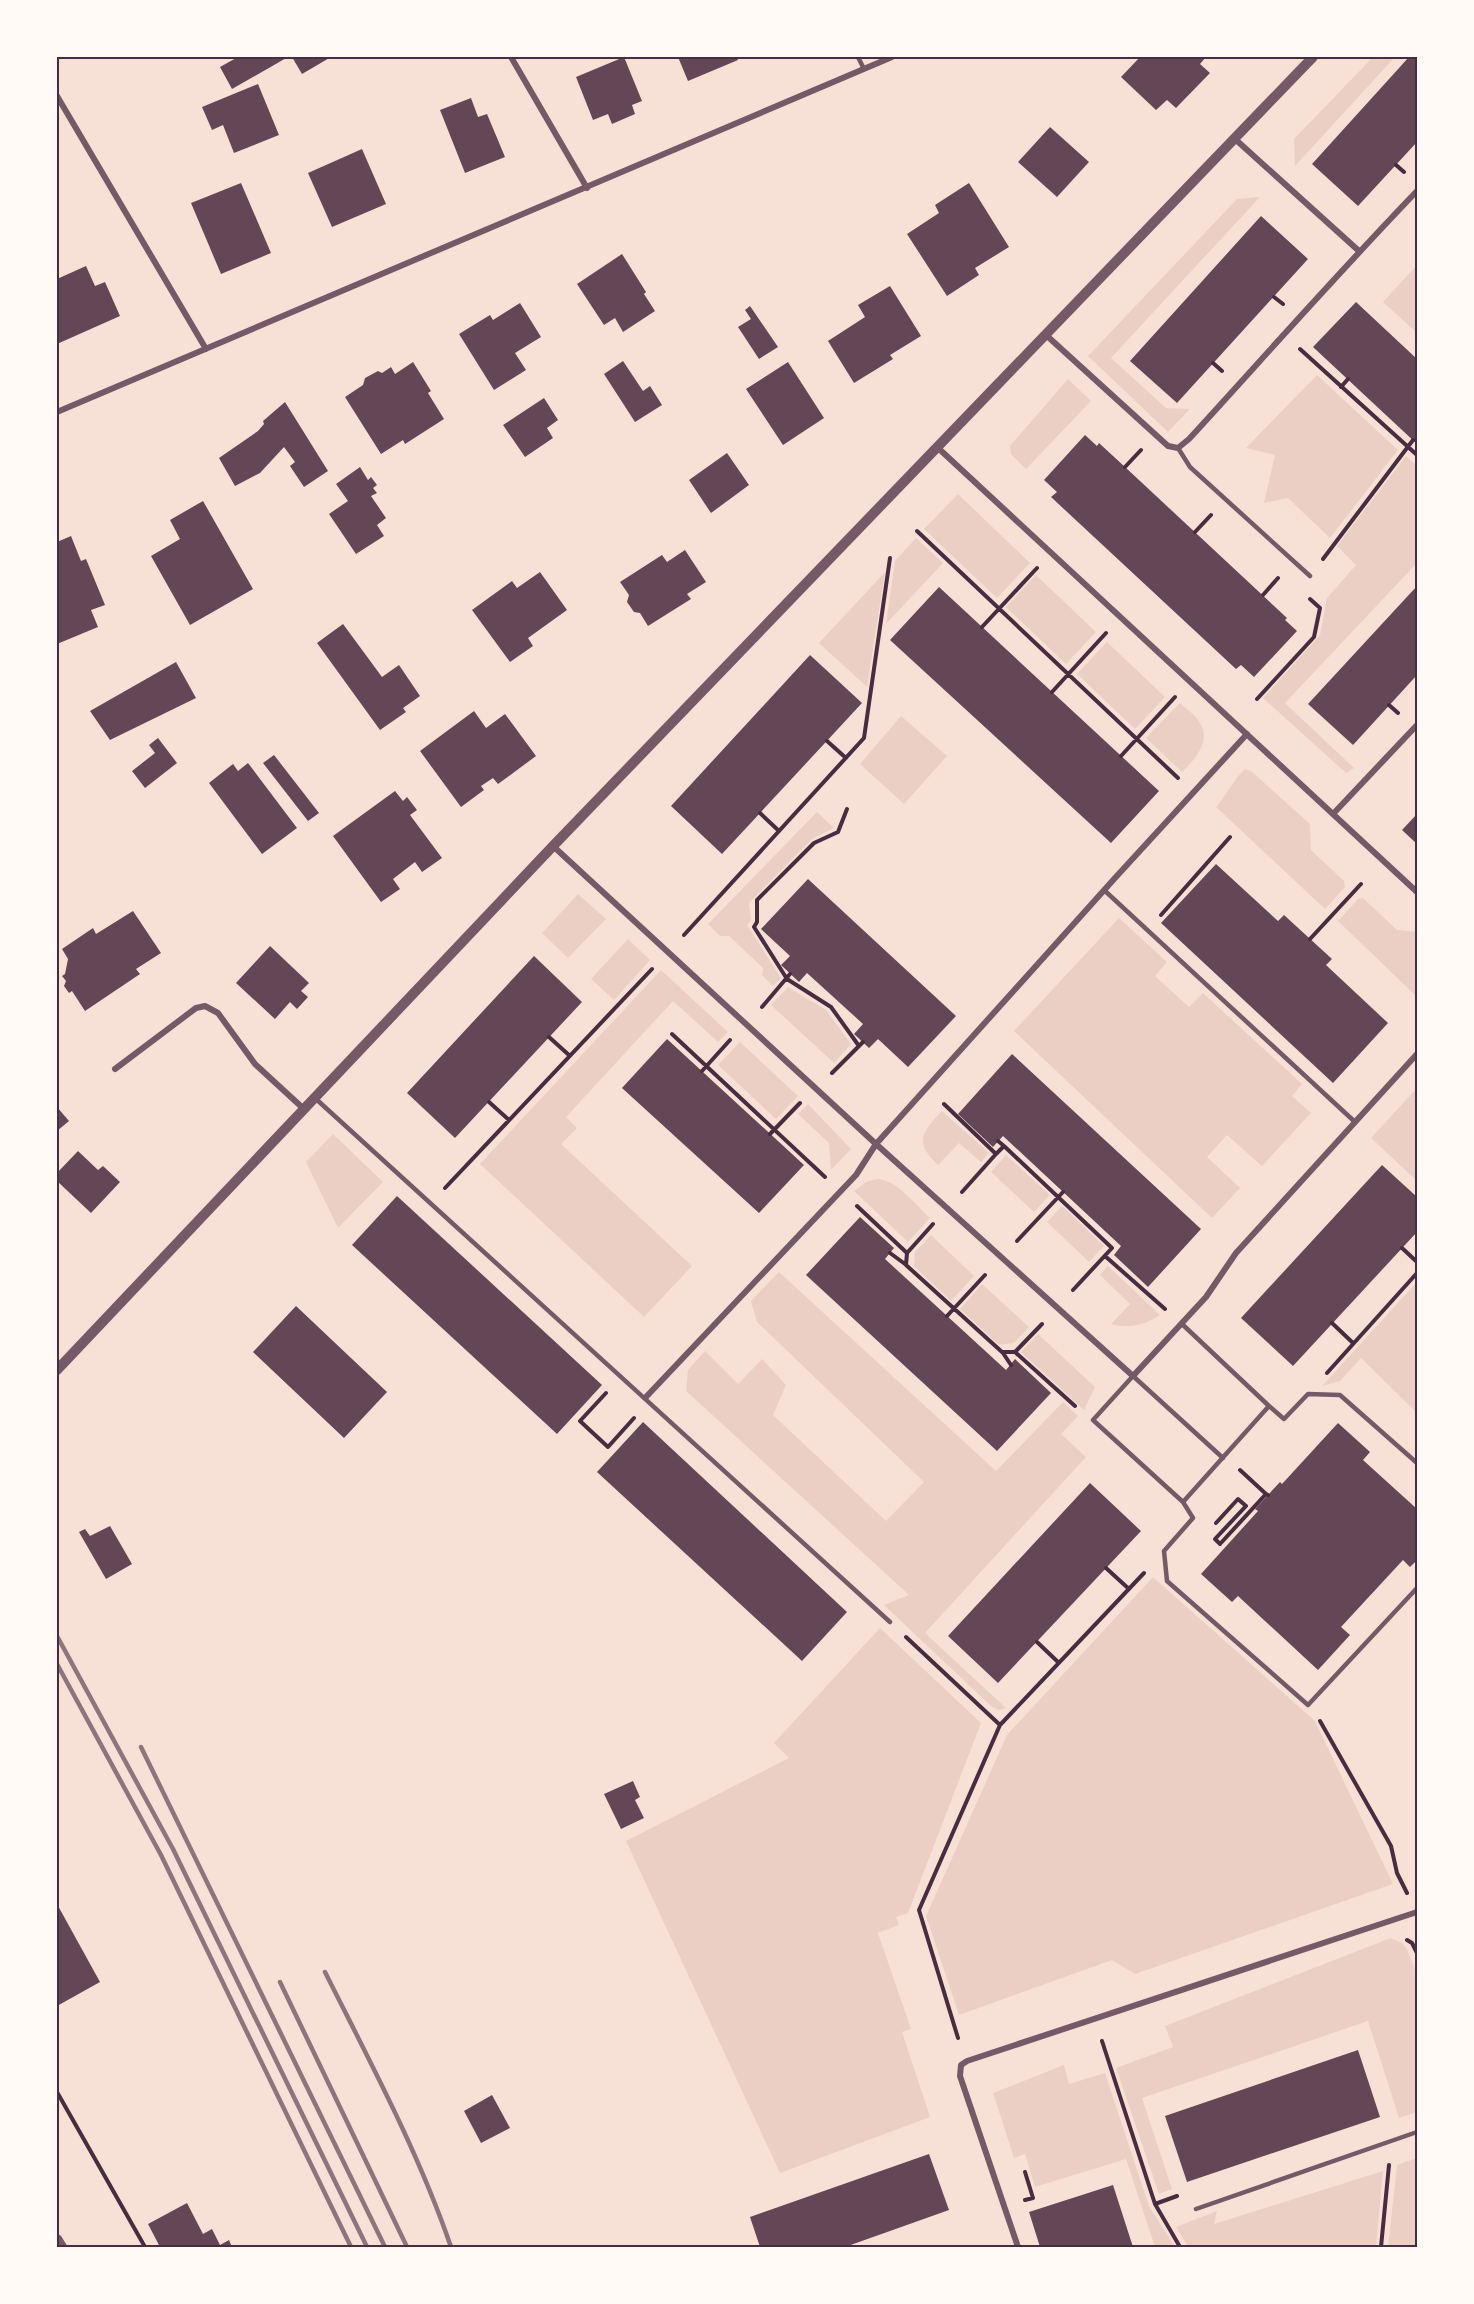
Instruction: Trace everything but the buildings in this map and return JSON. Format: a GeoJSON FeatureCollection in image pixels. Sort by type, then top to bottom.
{"type":"FeatureCollection","features":[{"type":"Feature","properties":{"kind":"street"},"geometry":{"type":"LineString","coordinates":[[511,57],[586,188]]}},
{"type":"Feature","properties":{"kind":"street"},"geometry":{"type":"LineString","coordinates":[[57,412],[892,57]]}},
{"type":"Feature","properties":{"kind":"street"},"geometry":{"type":"LineString","coordinates":[[57,1370],[316,1099],[553,846],[1313,57]]}},
{"type":"Feature","properties":{"kind":"street"},"geometry":{"type":"LineString","coordinates":[[57,96],[206,348]]}},
{"type":"Feature","properties":{"kind":"street"},"geometry":{"type":"LineString","coordinates":[[1235,139],[1359,251]]}},
{"type":"Feature","properties":{"kind":"street"},"geometry":{"type":"LineString","coordinates":[[1046,335],[1168,446],[1178,448],[1189,439],[1359,251],[1417,191]]}},
{"type":"Feature","properties":{"kind":"street"},"geometry":{"type":"LineString","coordinates":[[937,447],[1417,891]]}},
{"type":"Feature","properties":{"kind":"street"},"geometry":{"type":"LineString","coordinates":[[1333,814],[1417,725]]}},
{"type":"Feature","properties":{"kind":"street"},"geometry":{"type":"LineString","coordinates":[[646,1397],[842,1191],[856,1175],[876,1144],[1247,734]]}},
{"type":"Feature","properties":{"kind":"street"},"geometry":{"type":"LineString","coordinates":[[553,846],[876,1144],[1133,1376],[1206,1297],[1236,1252],[1417,1054]]}},
{"type":"Feature","properties":{"kind":"street"},"geometry":{"type":"LineString","coordinates":[[115,1069],[196,1008],[205,1006],[218,1013],[255,1064],[305,1110]]}},
{"type":"Feature","properties":{"kind":"street"},"geometry":{"type":"LineString","coordinates":[[1018,2247],[959,2070],[967,2061],[1417,1914]]}},
{"type":"Feature","properties":{"kind":"street"},"geometry":{"type":"LineString","coordinates":[[57,2239],[62,2247]]}},
{"type":"Feature","properties":{"kind":"lane"},"geometry":{"type":"LineString","coordinates":[[858,57],[864,69]]}},
{"type":"Feature","properties":{"kind":"lane"},"geometry":{"type":"LineString","coordinates":[[1178,448],[1190,467],[1310,576]]}},
{"type":"Feature","properties":{"kind":"lane"},"geometry":{"type":"LineString","coordinates":[[1104,890],[1355,1122]]}},
{"type":"Feature","properties":{"kind":"lane"},"geometry":{"type":"LineString","coordinates":[[316,1099],[646,1397],[890,1622]]}},
{"type":"Feature","properties":{"kind":"lane"},"geometry":{"type":"LineString","coordinates":[[1182,1324],[1284,1419],[1308,1394],[1340,1395],[1417,1463]]}},
{"type":"Feature","properties":{"kind":"lane"},"geometry":{"type":"LineString","coordinates":[[1223,1458],[1133,1376],[1093,1420],[1183,1502],[1193,1518],[1164,1551],[1167,1581],[1308,1705],[1417,1588]]}},
{"type":"Feature","properties":{"kind":"lane"},"geometry":{"type":"LineString","coordinates":[[1183,1502],[1269,1406]]}},
{"type":"Feature","properties":{"kind":"lane"},"geometry":{"type":"LineString","coordinates":[[1197,2209],[1417,2132]]}},
{"type":"Feature","properties":{"kind":"path"},"geometry":{"type":"LineString","coordinates":[[1299,348],[1417,455]]}},
{"type":"Feature","properties":{"kind":"path"},"geometry":{"type":"LineString","coordinates":[[1341,387],[1348,379]]}},
{"type":"Feature","properties":{"kind":"path"},"geometry":{"type":"LineString","coordinates":[[1298,588],[1310,576],[1413,440]]}},
{"type":"Feature","properties":{"kind":"path"},"geometry":{"type":"LineString","coordinates":[[1125,467],[1145,446]]}},
{"type":"Feature","properties":{"kind":"path"},"geometry":{"type":"LineString","coordinates":[[1195,532],[1215,511]]}},
{"type":"Feature","properties":{"kind":"path"},"geometry":{"type":"LineString","coordinates":[[916,531],[1193,793]]}},
{"type":"Feature","properties":{"kind":"path"},"geometry":{"type":"LineString","coordinates":[[431,1203],[668,952],[864,738],[890,558]]}},
{"type":"Feature","properties":{"kind":"path"},"geometry":{"type":"LineString","coordinates":[[981,627],[1039,566]]}},
{"type":"Feature","properties":{"kind":"path"},"geometry":{"type":"LineString","coordinates":[[1257,699],[1314,638],[1320,608],[1283,573],[1263,595]]}},
{"type":"Feature","properties":{"kind":"path"},"geometry":{"type":"LineString","coordinates":[[1052,692],[1108,631]]}},
{"type":"Feature","properties":{"kind":"path"},"geometry":{"type":"LineString","coordinates":[[1121,756],[1177,695]]}},
{"type":"Feature","properties":{"kind":"path"},"geometry":{"type":"LineString","coordinates":[[826,741],[846,758]]}},
{"type":"Feature","properties":{"kind":"path"},"geometry":{"type":"LineString","coordinates":[[847,809],[838,832],[814,843],[757,900],[757,922],[754,927],[788,979],[831,1006],[859,1046]]}},
{"type":"Feature","properties":{"kind":"path"},"geometry":{"type":"LineString","coordinates":[[760,813],[779,831]]}},
{"type":"Feature","properties":{"kind":"path"},"geometry":{"type":"LineString","coordinates":[[1147,929],[1230,837]]}},
{"type":"Feature","properties":{"kind":"path"},"geometry":{"type":"LineString","coordinates":[[1310,939],[1361,884]]}},
{"type":"Feature","properties":{"kind":"path"},"geometry":{"type":"LineString","coordinates":[[672,1034],[907,1253]]}},
{"type":"Feature","properties":{"kind":"path"},"geometry":{"type":"LineString","coordinates":[[549,1038],[570,1056]]}},
{"type":"Feature","properties":{"kind":"path"},"geometry":{"type":"LineString","coordinates":[[927,1088],[996,1154]]}},
{"type":"Feature","properties":{"kind":"path"},"geometry":{"type":"LineString","coordinates":[[489,1102],[509,1120]]}},
{"type":"Feature","properties":{"kind":"path"},"geometry":{"type":"LineString","coordinates":[[998,1141],[1112,1248],[1118,1251]]}},
{"type":"Feature","properties":{"kind":"path"},"geometry":{"type":"LineString","coordinates":[[906,1265],[907,1253],[1004,1146]]}},
{"type":"Feature","properties":{"kind":"path"},"geometry":{"type":"LineString","coordinates":[[1015,1352],[1112,1248]]}},
{"type":"Feature","properties":{"kind":"path"},"geometry":{"type":"LineString","coordinates":[[1402,1248],[1417,1262]]}},
{"type":"Feature","properties":{"kind":"path"},"geometry":{"type":"LineString","coordinates":[[890,1253],[1002,1352],[1011,1365]]}},
{"type":"Feature","properties":{"kind":"path"},"geometry":{"type":"LineString","coordinates":[[1105,1256],[1182,1324]]}},
{"type":"Feature","properties":{"kind":"path"},"geometry":{"type":"LineString","coordinates":[[1308,1394],[1417,1273]]}},
{"type":"Feature","properties":{"kind":"path"},"geometry":{"type":"LineString","coordinates":[[1332,1323],[1353,1343]]}},
{"type":"Feature","properties":{"kind":"path"},"geometry":{"type":"LineString","coordinates":[[1002,1352],[1015,1352],[1093,1420]]}},
{"type":"Feature","properties":{"kind":"path"},"geometry":{"type":"LineString","coordinates":[[1231,1477],[1246,1461]]}},
{"type":"Feature","properties":{"kind":"path"},"geometry":{"type":"LineString","coordinates":[[1193,1518],[1206,1534],[1238,1499],[1246,1506],[1215,1539],[1220,1544],[1267,1494],[1239,1469]]}},
{"type":"Feature","properties":{"kind":"path"},"geometry":{"type":"LineString","coordinates":[[958,2038],[919,1910],[1000,1725],[1164,1551]]}},
{"type":"Feature","properties":{"kind":"path"},"geometry":{"type":"LineString","coordinates":[[1106,1568],[1129,1588]]}},
{"type":"Feature","properties":{"kind":"path"},"geometry":{"type":"LineString","coordinates":[[890,1622],[1000,1725]]}},
{"type":"Feature","properties":{"kind":"path"},"geometry":{"type":"LineString","coordinates":[[1037,1642],[1058,1662]]}},
{"type":"Feature","properties":{"kind":"path"},"geometry":{"type":"LineString","coordinates":[[1308,1705],[1323,1726],[1391,1846],[1397,1873],[1417,1914]]}},
{"type":"Feature","properties":{"kind":"path"},"geometry":{"type":"LineString","coordinates":[[1411,1937],[1405,1939],[1412,1943],[1417,1953]]}},
{"type":"Feature","properties":{"kind":"path"},"geometry":{"type":"LineString","coordinates":[[1095,2019],[1155,2204],[1180,2247]]}},
{"type":"Feature","properties":{"kind":"path"},"geometry":{"type":"LineString","coordinates":[[57,2092],[145,2247]]}},
{"type":"Feature","properties":{"kind":"path"},"geometry":{"type":"LineString","coordinates":[[1381,2247],[1390,2169],[1384,2144]]}},
{"type":"Feature","properties":{"kind":"path"},"geometry":{"type":"LineString","coordinates":[[1021,2201],[1033,2198],[1025,2172]]}},
{"type":"Feature","properties":{"kind":"shaded area"},"geometry":{"type":"Polygon","coordinates":[[[1373,57],[1395,57],[1295,166],[1294,139],[1373,57]]]}},
{"type":"Feature","properties":{"kind":"shaded area"},"geometry":{"type":"Polygon","coordinates":[[[1260,197],[1111,358],[1166,408],[1190,409],[1168,432],[1088,356],[1237,199],[1260,197]]]}},
{"type":"Feature","properties":{"kind":"shaded area"},"geometry":{"type":"Polygon","coordinates":[[[1417,265],[1417,333],[1383,302],[1417,265]]]}},
{"type":"Feature","properties":{"kind":"shaded area"},"geometry":{"type":"Polygon","coordinates":[[[1317,375],[1398,450],[1330,538],[1288,498],[1264,503],[1275,455],[1246,448],[1317,375]]]}},
{"type":"Feature","properties":{"kind":"shaded area"},"geometry":{"type":"Polygon","coordinates":[[[1068,379],[1091,401],[1026,469],[1011,454],[1010,446],[1068,379]]]}},
{"type":"Feature","properties":{"kind":"shaded area"},"geometry":{"type":"Polygon","coordinates":[[[1406,456],[1417,466],[1417,563],[1285,703],[1354,768],[1346,773],[1263,698],[1320,635],[1327,598],[1356,565],[1337,546],[1406,456]]]}},
{"type":"Feature","properties":{"kind":"shaded area"},"geometry":{"type":"Polygon","coordinates":[[[958,494],[1030,563],[997,598],[924,529],[958,494]]]}},
{"type":"Feature","properties":{"kind":"shaded area"},"geometry":{"type":"Polygon","coordinates":[[[916,538],[943,563],[886,624],[895,561],[916,538]]]}},
{"type":"Feature","properties":{"kind":"shaded area"},"geometry":{"type":"Polygon","coordinates":[[[885,572],[867,687],[819,643],[885,572]]]}},
{"type":"Feature","properties":{"kind":"shaded area"},"geometry":{"type":"Polygon","coordinates":[[[1036,575],[1096,632],[1066,664],[1006,607],[1036,575]]]}},
{"type":"Feature","properties":{"kind":"shaded area"},"geometry":{"type":"Polygon","coordinates":[[[1107,642],[1165,697],[1135,729],[1077,674],[1107,642]]]}},
{"type":"Feature","properties":{"kind":"shaded area"},"geometry":{"type":"Polygon","coordinates":[[[1180,703],[1198,720],[1204,737],[1200,750],[1182,772],[1146,738],[1180,703]]]}},
{"type":"Feature","properties":{"kind":"shaded area"},"geometry":{"type":"Polygon","coordinates":[[[901,716],[947,756],[904,804],[860,764],[901,716]]]}},
{"type":"Feature","properties":{"kind":"shaded area"},"geometry":{"type":"Polygon","coordinates":[[[1245,769],[1251,771],[1310,824],[1311,850],[1344,881],[1345,887],[1325,909],[1216,807],[1245,769]]]}},
{"type":"Feature","properties":{"kind":"shaded area"},"geometry":{"type":"Polygon","coordinates":[[[817,812],[834,828],[812,839],[749,903],[751,920],[747,925],[781,978],[773,986],[762,975],[763,968],[729,936],[720,936],[708,924],[817,812]]]}},
{"type":"Feature","properties":{"kind":"shaded area"},"geometry":{"type":"Polygon","coordinates":[[[578,894],[606,919],[568,958],[542,933],[578,894]]]}},
{"type":"Feature","properties":{"kind":"shaded area"},"geometry":{"type":"Polygon","coordinates":[[[1363,898],[1397,930],[1417,932],[1417,997],[1338,921],[1358,899],[1363,898]]]}},
{"type":"Feature","properties":{"kind":"shaded area"},"geometry":{"type":"Polygon","coordinates":[[[1119,918],[1167,962],[1155,976],[1189,1007],[1203,993],[1302,1084],[1292,1096],[1311,1113],[1262,1166],[1227,1135],[1207,1157],[1240,1188],[1212,1218],[1014,1031],[1119,918]]]}},
{"type":"Feature","properties":{"kind":"shaded area"},"geometry":{"type":"Polygon","coordinates":[[[628,939],[650,960],[614,1000],[591,979],[628,939]]]}},
{"type":"Feature","properties":{"kind":"shaded area"},"geometry":{"type":"Polygon","coordinates":[[[661,970],[728,1032],[718,1042],[673,1001],[566,1117],[577,1128],[561,1144],[692,1266],[644,1317],[480,1164],[661,970]]]}},
{"type":"Feature","properties":{"kind":"shaded area"},"geometry":{"type":"Polygon","coordinates":[[[788,987],[826,1010],[851,1044],[834,1063],[771,1005],[788,987]]]}},
{"type":"Feature","properties":{"kind":"shaded area"},"geometry":{"type":"Polygon","coordinates":[[[740,1042],[798,1096],[776,1119],[718,1065],[740,1042]]]}},
{"type":"Feature","properties":{"kind":"shaded area"},"geometry":{"type":"Polygon","coordinates":[[[1417,1088],[1417,1181],[1371,1138],[1417,1088]]]}},
{"type":"Feature","properties":{"kind":"shaded area"},"geometry":{"type":"Polygon","coordinates":[[[808,1104],[851,1149],[831,1170],[829,1143],[798,1114],[808,1104]]]}},
{"type":"Feature","properties":{"kind":"shaded area"},"geometry":{"type":"Polygon","coordinates":[[[942,1111],[989,1153],[981,1162],[959,1143],[938,1165],[930,1157],[923,1144],[923,1138],[929,1125],[942,1111]]]}},
{"type":"Feature","properties":{"kind":"shaded area"},"geometry":{"type":"Polygon","coordinates":[[[333,1134],[383,1182],[338,1228],[306,1162],[333,1134]]]}},
{"type":"Feature","properties":{"kind":"shaded area"},"geometry":{"type":"Polygon","coordinates":[[[1006,1155],[1050,1195],[1034,1212],[991,1172],[1006,1155]]]}},
{"type":"Feature","properties":{"kind":"shaded area"},"geometry":{"type":"Polygon","coordinates":[[[878,1179],[900,1189],[930,1218],[908,1242],[854,1191],[868,1181],[878,1179]]]}},
{"type":"Feature","properties":{"kind":"shaded area"},"geometry":{"type":"Polygon","coordinates":[[[1062,1206],[1104,1246],[1089,1262],[1047,1222],[1062,1206]]]}},
{"type":"Feature","properties":{"kind":"shaded area"},"geometry":{"type":"Polygon","coordinates":[[[931,1235],[974,1276],[951,1301],[914,1266],[915,1252],[931,1235]]]}},
{"type":"Feature","properties":{"kind":"shaded area"},"geometry":{"type":"Polygon","coordinates":[[[1108,1266],[1160,1315],[1136,1325],[1111,1324],[1130,1304],[1100,1275],[1108,1266]]]}},
{"type":"Feature","properties":{"kind":"shaded area"},"geometry":{"type":"Polygon","coordinates":[[[779,1272],[996,1471],[1063,1402],[1078,1416],[1061,1434],[1086,1457],[925,1633],[1006,1708],[999,1710],[992,1707],[884,1605],[909,1595],[686,1391],[688,1370],[705,1351],[738,1384],[762,1359],[786,1385],[773,1415],[886,1521],[924,1482],[757,1322],[751,1301],[779,1272]]]}},
{"type":"Feature","properties":{"kind":"shaded area"},"geometry":{"type":"Polygon","coordinates":[[[1417,1282],[1417,1413],[1361,1358],[1340,1381],[1322,1386],[1417,1282]]]}},
{"type":"Feature","properties":{"kind":"shaded area"},"geometry":{"type":"Polygon","coordinates":[[[982,1284],[1029,1327],[1014,1343],[999,1345],[960,1309],[982,1284]]]}},
{"type":"Feature","properties":{"kind":"shaded area"},"geometry":{"type":"Polygon","coordinates":[[[1038,1334],[1095,1387],[1084,1410],[1021,1352],[1038,1334]]]}},
{"type":"Feature","properties":{"kind":"shaded area"},"geometry":{"type":"Polygon","coordinates":[[[1153,1577],[1315,1721],[1393,1884],[1135,1974],[1112,1960],[959,2015],[926,1916],[1007,1735],[1153,1577]]]}},
{"type":"Feature","properties":{"kind":"shaded area"},"geometry":{"type":"Polygon","coordinates":[[[880,1628],[981,1723],[908,1913],[896,1917],[899,1925],[878,1933],[911,2029],[902,2032],[930,2117],[780,2173],[626,1841],[789,1758],[774,1743],[880,1628]]]}},
{"type":"Feature","properties":{"kind":"shaded area"},"geometry":{"type":"Polygon","coordinates":[[[1391,1938],[1402,1943],[1407,1949],[1417,1975],[1417,2112],[1399,2118],[1368,2021],[1142,2098],[1172,2189],[1159,2194],[1116,2068],[1173,2047],[1165,2026],[1391,1938]]]}},
{"type":"Feature","properties":{"kind":"shaded area"},"geometry":{"type":"Polygon","coordinates":[[[1064,2065],[1069,2084],[1105,2073],[1149,2206],[1175,2247],[1155,2247],[1126,2159],[1035,2187],[1025,2154],[1014,2158],[993,2093],[1064,2065]]]}},
{"type":"Feature","properties":{"kind":"shaded area"},"geometry":{"type":"Polygon","coordinates":[[[1417,2158],[1417,2247],[1388,2247],[1397,2165],[1417,2158]]]}},
{"type":"Feature","properties":{"kind":"shaded area"},"geometry":{"type":"Polygon","coordinates":[[[1383,2171],[1376,2247],[1188,2247],[1176,2227],[1217,2211],[1214,2224],[1383,2171]]]}},
{"type":"Feature","properties":{"kind":"railway"},"geometry":{"type":"LineString","coordinates":[[57,1636],[173,1849],[367,2247]]}},
{"type":"Feature","properties":{"kind":"railway"},"geometry":{"type":"LineString","coordinates":[[57,1664],[161,1855],[351,2247]]}},
{"type":"Feature","properties":{"kind":"railway"},"geometry":{"type":"LineString","coordinates":[[141,1747],[385,2247]]}},
{"type":"Feature","properties":{"kind":"railway"},"geometry":{"type":"LineString","coordinates":[[325,1972],[424,2176],[451,2247]]}},
{"type":"Feature","properties":{"kind":"railway"},"geometry":{"type":"LineString","coordinates":[[280,1982],[407,2247]]}}]}
